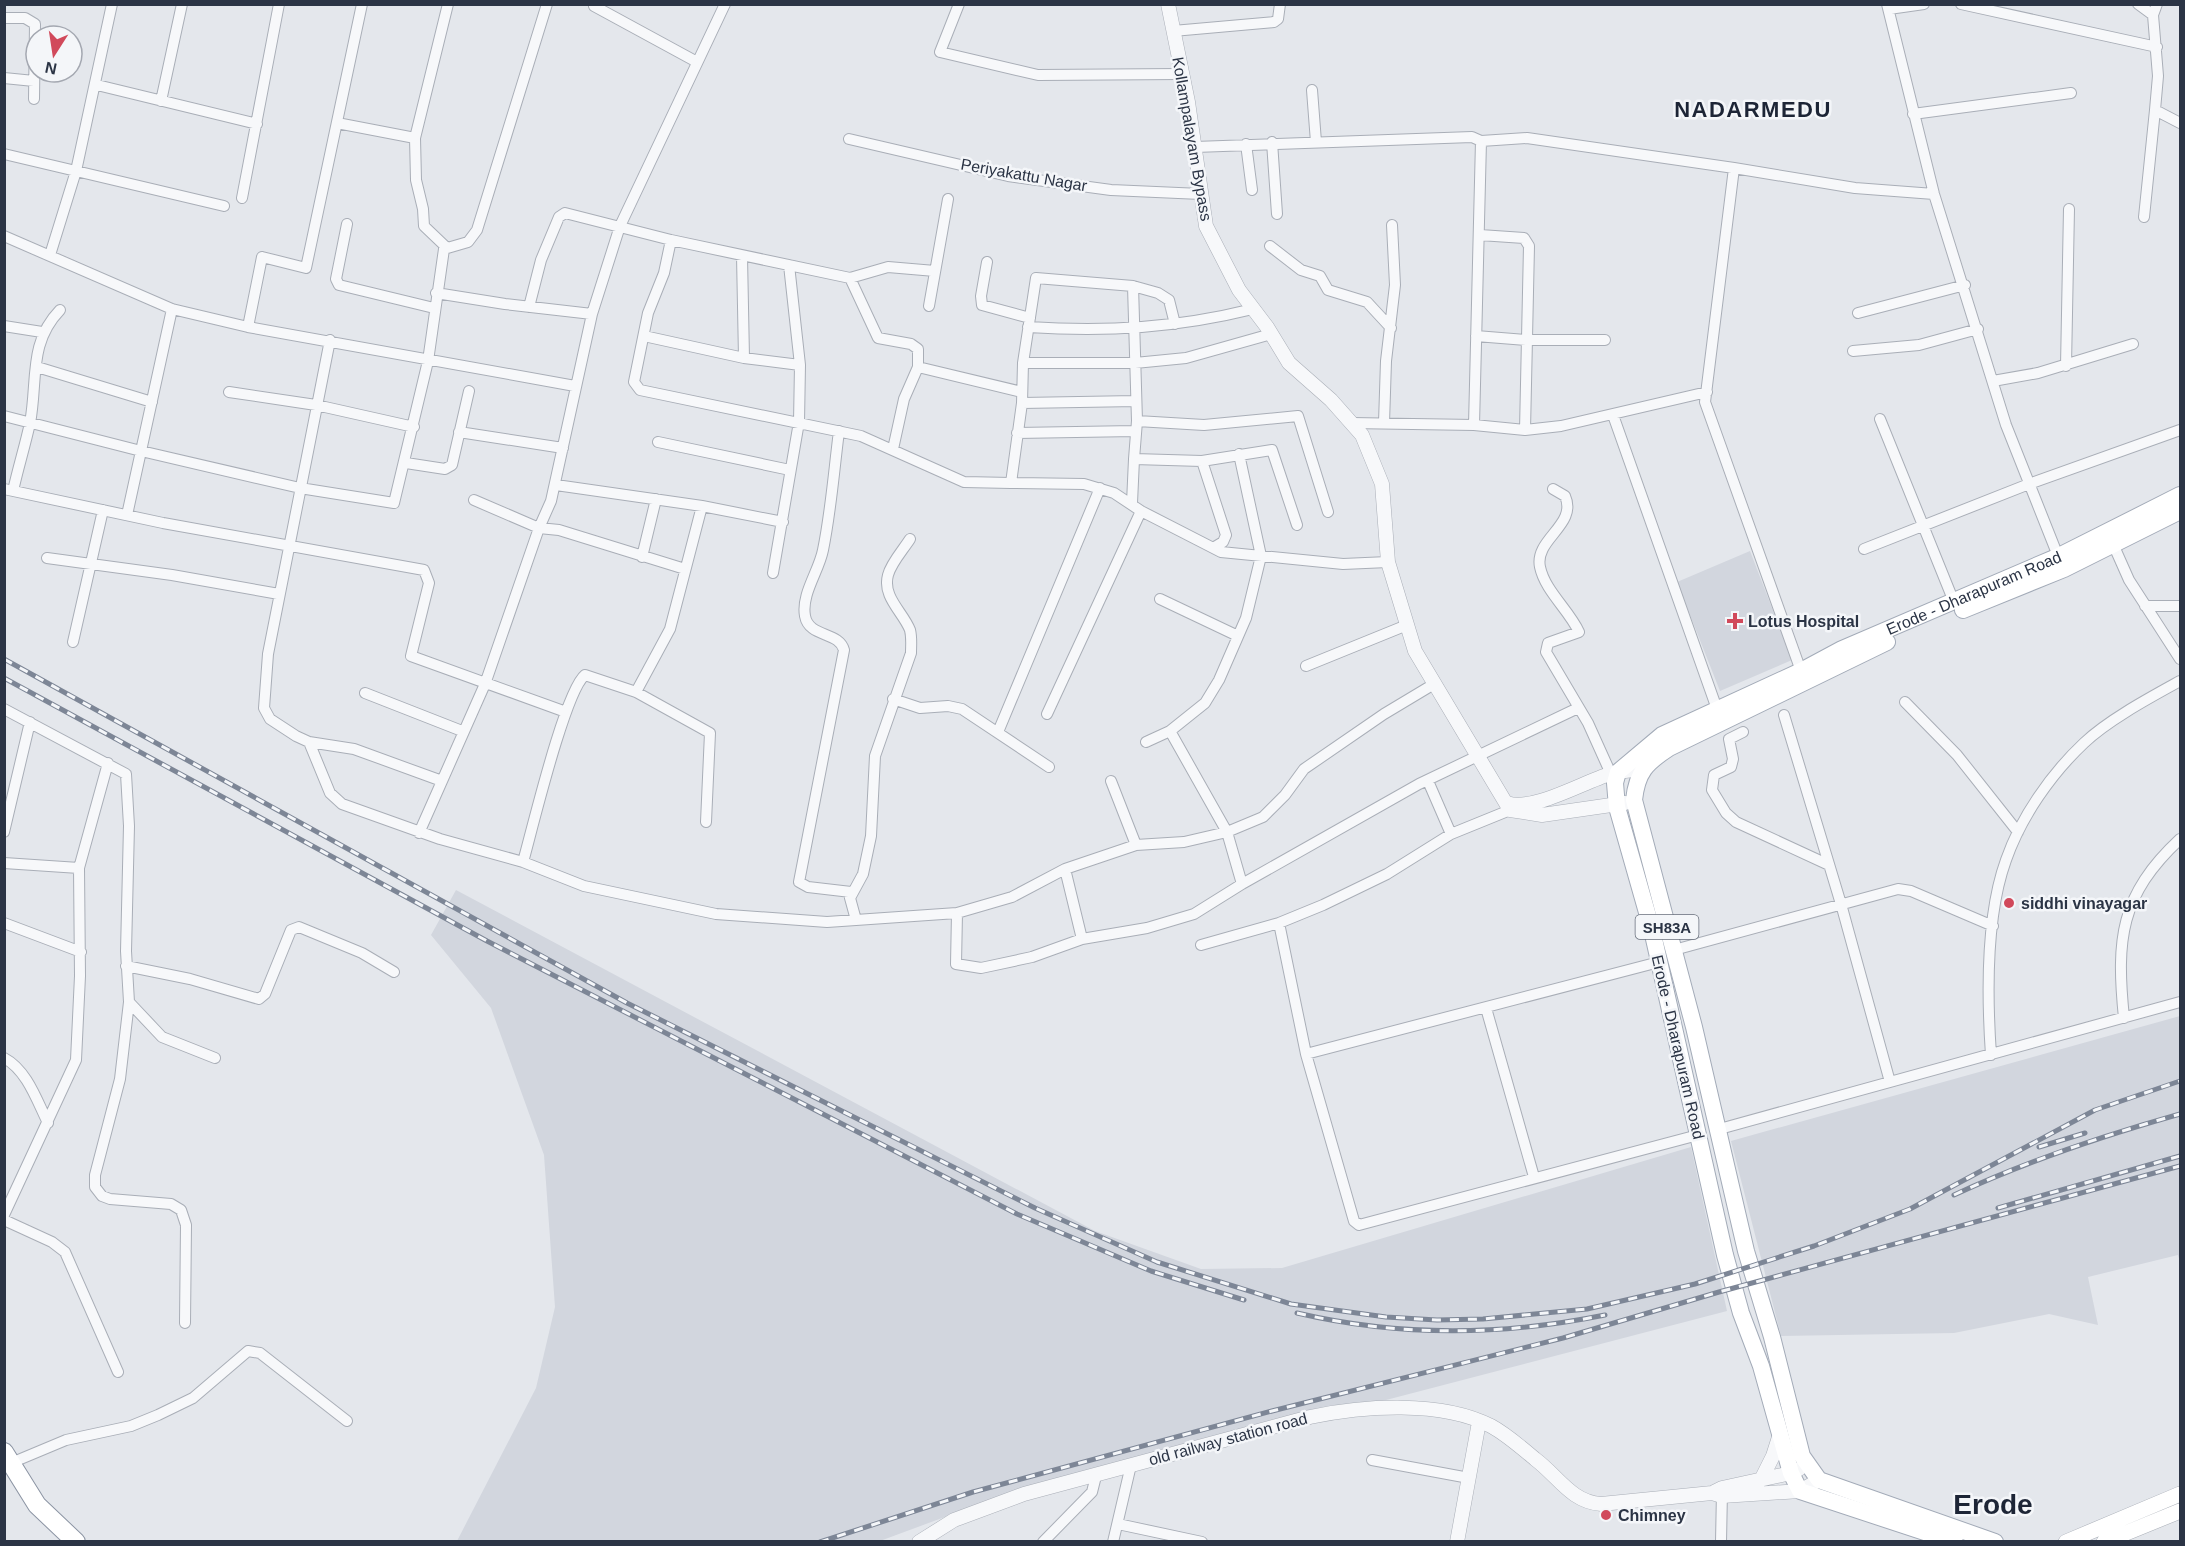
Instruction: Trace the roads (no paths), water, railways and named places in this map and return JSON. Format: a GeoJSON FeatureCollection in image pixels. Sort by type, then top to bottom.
{"type":"FeatureCollection","features":[{"type":"Feature","properties":{"kind":"highway"},"geometry":{"type":"LineString","coordinates":[[8,1457],[37,1505],[76,1542]]}},
{"type":"Feature","properties":{"kind":"main road","name":"Erode - Dharapuram Road"},"geometry":{"type":"LineString","coordinates":[[1819,1480],[1802,1456],[1772,1337],[1746,1251],[1716,1131],[1694,1027],[1634,800],[1636,780],[1643,769],[1670,748],[1874,648],[2061,563],[2181,495]]}},
{"type":"Feature","properties":{"kind":"main road","name":"Erode - Dharapuram Road"},"geometry":{"type":"LineString","coordinates":[[1800,1491],[1791,1473],[1779,1437],[1761,1366],[1741,1312],[1725,1255],[1659,962],[1617,807],[1615,773],[1662,735],[1801,671],[1842,649],[1954,602],[2113,544],[2181,511]]}},
{"type":"Feature","properties":{"kind":"main road"},"geometry":{"type":"LineString","coordinates":[[1819,1480],[1995,1542]]}},
{"type":"Feature","properties":{"kind":"main road"},"geometry":{"type":"LineString","coordinates":[[1800,1491],[1955,1542]]}},
{"type":"Feature","properties":{"kind":"main road"},"geometry":{"type":"LineString","coordinates":[[2066,1542],[2181,1494]]}},
{"type":"Feature","properties":{"kind":"main road"},"geometry":{"type":"LineString","coordinates":[[2104,1542],[2181,1511]]}},
{"type":"Feature","properties":{"kind":"street"},"geometry":{"type":"LineString","coordinates":[[50,255],[76,171],[97,85],[112,4]]}},
{"type":"Feature","properties":{"kind":"street"},"geometry":{"type":"LineString","coordinates":[[161,101],[182,4]]}},
{"type":"Feature","properties":{"kind":"street"},"geometry":{"type":"LineString","coordinates":[[242,198],[279,4]]}},
{"type":"Feature","properties":{"kind":"street"},"geometry":{"type":"LineString","coordinates":[[248,327],[262,257],[306,268],[362,4]]}},
{"type":"Feature","properties":{"kind":"street"},"geometry":{"type":"LineString","coordinates":[[446,247],[424,226],[423,209],[416,180],[415,138],[448,4]]}},
{"type":"Feature","properties":{"kind":"street"},"geometry":{"type":"LineString","coordinates":[[446,247],[468,242],[477,230],[547,4]]}},
{"type":"Feature","properties":{"kind":"street"},"geometry":{"type":"LineString","coordinates":[[419,833],[462,731],[485,684],[556,485],[575,386],[592,314],[620,226],[725,4]]}},
{"type":"Feature","properties":{"kind":"street"},"geometry":{"type":"LineString","coordinates":[[959,4],[940,52],[1038,75],[1181,74]]}},
{"type":"Feature","properties":{"kind":"street","name":"Kollampalayam Bypass"},"geometry":{"type":"LineString","coordinates":[[1168,4],[1195,147],[1206,226],[1239,290],[1289,363],[1331,400],[1362,435],[1382,484],[1388,562],[1415,651],[1477,757],[1510,806]]}},
{"type":"Feature","properties":{"kind":"street"},"geometry":{"type":"LineString","coordinates":[[1173,31],[1274,22],[1278,19],[1280,4]]}},
{"type":"Feature","properties":{"kind":"street"},"geometry":{"type":"LineString","coordinates":[[1924,4],[1888,7],[1913,114],[1934,195],[1965,285],[1993,381],[2029,484],[2061,563]]}},
{"type":"Feature","properties":{"kind":"street"},"geometry":{"type":"LineString","coordinates":[[1961,4],[2157,47]]}},
{"type":"Feature","properties":{"kind":"street"},"geometry":{"type":"LineString","coordinates":[[2138,4],[2155,10],[2157,47],[2155,110],[2144,217]]}},
{"type":"Feature","properties":{"kind":"street"},"geometry":{"type":"LineString","coordinates":[[594,6],[697,62]]}},
{"type":"Feature","properties":{"kind":"street"},"geometry":{"type":"LineString","coordinates":[[4,18],[25,18],[34,24]]}},
{"type":"Feature","properties":{"kind":"street"},"geometry":{"type":"LineString","coordinates":[[4,78],[24,80]]}},
{"type":"Feature","properties":{"kind":"street"},"geometry":{"type":"LineString","coordinates":[[34,84],[34,99]]}},
{"type":"Feature","properties":{"kind":"street"},"geometry":{"type":"LineString","coordinates":[[97,85],[257,124]]}},
{"type":"Feature","properties":{"kind":"street"},"geometry":{"type":"LineString","coordinates":[[1312,90],[1316,142]]}},
{"type":"Feature","properties":{"kind":"street"},"geometry":{"type":"LineString","coordinates":[[1913,114],[2071,93]]}},
{"type":"Feature","properties":{"kind":"street"},"geometry":{"type":"LineString","coordinates":[[2155,110],[2181,123]]}},
{"type":"Feature","properties":{"kind":"street"},"geometry":{"type":"LineString","coordinates":[[337,123],[415,138]]}},
{"type":"Feature","properties":{"kind":"street"},"geometry":{"type":"LineString","coordinates":[[1195,147],[1272,142],[1472,137],[1481,141],[1527,138],[1734,168],[1834,186],[1934,195]]}},
{"type":"Feature","properties":{"kind":"street","name":"Periyakattu Nagar"},"geometry":{"type":"LineString","coordinates":[[849,139],[1008,176],[1111,190],[1201,194]]}},
{"type":"Feature","properties":{"kind":"street"},"geometry":{"type":"LineString","coordinates":[[1474,425],[1481,141]]}},
{"type":"Feature","properties":{"kind":"street"},"geometry":{"type":"LineString","coordinates":[[1272,142],[1277,214]]}},
{"type":"Feature","properties":{"kind":"street"},"geometry":{"type":"LineString","coordinates":[[1246,144],[1252,190]]}},
{"type":"Feature","properties":{"kind":"street"},"geometry":{"type":"LineString","coordinates":[[4,154],[224,206]]}},
{"type":"Feature","properties":{"kind":"street"},"geometry":{"type":"LineString","coordinates":[[1734,168],[1705,402],[1801,671]]}},
{"type":"Feature","properties":{"kind":"street"},"geometry":{"type":"LineString","coordinates":[[929,306],[948,199]]}},
{"type":"Feature","properties":{"kind":"street"},"geometry":{"type":"LineString","coordinates":[[2066,366],[2069,209]]}},
{"type":"Feature","properties":{"kind":"street"},"geometry":{"type":"LineString","coordinates":[[529,307],[541,260],[561,215],[568,213],[671,240],[850,278],[888,267],[935,271]]}},
{"type":"Feature","properties":{"kind":"street"},"geometry":{"type":"LineString","coordinates":[[347,224],[336,279],[339,285],[434,308]]}},
{"type":"Feature","properties":{"kind":"street"},"geometry":{"type":"LineString","coordinates":[[1384,423],[1386,362],[1395,285],[1392,225]]}},
{"type":"Feature","properties":{"kind":"street"},"geometry":{"type":"LineString","coordinates":[[1480,235],[1518,237],[1527,241],[1525,430]]}},
{"type":"Feature","properties":{"kind":"street"},"geometry":{"type":"LineString","coordinates":[[4,236],[172,309],[248,327],[575,386]]}},
{"type":"Feature","properties":{"kind":"street"},"geometry":{"type":"LineString","coordinates":[[671,240],[666,266],[648,313],[634,377],[634,382],[640,390],[799,422],[878,441],[938,472],[964,482],[1084,484],[1100,488],[1221,552],[1343,564],[1388,562]]}},
{"type":"Feature","properties":{"kind":"street"},"geometry":{"type":"LineString","coordinates":[[1270,246],[1301,270],[1320,276],[1328,290],[1367,302],[1391,328]]}},
{"type":"Feature","properties":{"kind":"street"},"geometry":{"type":"LineString","coordinates":[[4,416],[300,488],[393,504],[406,463],[428,361],[436,293],[446,247]]}},
{"type":"Feature","properties":{"kind":"street"},"geometry":{"type":"LineString","coordinates":[[742,256],[744,358]]}},
{"type":"Feature","properties":{"kind":"street"},"geometry":{"type":"LineString","coordinates":[[987,262],[981,296],[982,305],[1029,323],[1108,331],[1203,321],[1253,309]]}},
{"type":"Feature","properties":{"kind":"street"},"geometry":{"type":"LineString","coordinates":[[773,573],[799,422],[800,366],[789,265]]}},
{"type":"Feature","properties":{"kind":"street"},"geometry":{"type":"LineString","coordinates":[[850,278],[873,332],[882,339],[905,342],[916,347],[918,367],[904,399],[893,449]]}},
{"type":"Feature","properties":{"kind":"street"},"geometry":{"type":"LineString","coordinates":[[1011,483],[1022,397],[1023,363],[1036,278],[1133,286],[1158,293],[1169,300],[1175,324]]}},
{"type":"Feature","properties":{"kind":"street"},"geometry":{"type":"LineString","coordinates":[[1858,313],[1965,285]]}},
{"type":"Feature","properties":{"kind":"street"},"geometry":{"type":"LineString","coordinates":[[1132,503],[1136,426],[1133,286]]}},
{"type":"Feature","properties":{"kind":"street"},"geometry":{"type":"LineString","coordinates":[[436,293],[592,314]]}},
{"type":"Feature","properties":{"kind":"street"},"geometry":{"type":"LineString","coordinates":[[127,515],[172,309]]}},
{"type":"Feature","properties":{"kind":"street"},"geometry":{"type":"LineString","coordinates":[[60,310],[42,332],[30,422],[9,490],[127,515],[425,570],[429,583],[411,656],[566,712]]}},
{"type":"Feature","properties":{"kind":"street"},"geometry":{"type":"LineString","coordinates":[[4,326],[42,332]]}},
{"type":"Feature","properties":{"kind":"street"},"geometry":{"type":"LineString","coordinates":[[1853,351],[1918,345],[1978,329]]}},
{"type":"Feature","properties":{"kind":"street"},"geometry":{"type":"LineString","coordinates":[[1023,363],[1135,363],[1186,358],[1271,334]]}},
{"type":"Feature","properties":{"kind":"street"},"geometry":{"type":"LineString","coordinates":[[644,336],[744,358],[800,366]]}},
{"type":"Feature","properties":{"kind":"street"},"geometry":{"type":"LineString","coordinates":[[1476,336],[1526,340],[1605,340]]}},
{"type":"Feature","properties":{"kind":"street"},"geometry":{"type":"LineString","coordinates":[[330,340],[268,654],[264,708],[270,719],[309,742],[354,749],[441,781]]}},
{"type":"Feature","properties":{"kind":"street"},"geometry":{"type":"LineString","coordinates":[[1993,381],[2066,366],[2133,344]]}},
{"type":"Feature","properties":{"kind":"street"},"geometry":{"type":"LineString","coordinates":[[37,367],[152,402]]}},
{"type":"Feature","properties":{"kind":"street"},"geometry":{"type":"LineString","coordinates":[[918,367],[1022,397],[1136,401]]}},
{"type":"Feature","properties":{"kind":"street"},"geometry":{"type":"LineString","coordinates":[[406,463],[449,468],[469,391]]}},
{"type":"Feature","properties":{"kind":"street"},"geometry":{"type":"LineString","coordinates":[[229,392],[316,405],[414,427]]}},
{"type":"Feature","properties":{"kind":"street"},"geometry":{"type":"LineString","coordinates":[[1352,423],[1474,425],[1525,430],[1561,426],[1707,392]]}},
{"type":"Feature","properties":{"kind":"street"},"geometry":{"type":"LineString","coordinates":[[1613,415],[1717,709]]}},
{"type":"Feature","properties":{"kind":"street"},"geometry":{"type":"LineString","coordinates":[[1017,433],[1136,426],[1204,426],[1298,416],[1328,512]]}},
{"type":"Feature","properties":{"kind":"street"},"geometry":{"type":"LineString","coordinates":[[1880,419],[1954,602]]}},
{"type":"Feature","properties":{"kind":"street"},"geometry":{"type":"LineString","coordinates":[[1864,549],[1923,528],[2029,484],[2181,430]]}},
{"type":"Feature","properties":{"kind":"street"},"geometry":{"type":"LineString","coordinates":[[839,431],[823,550],[807,597],[805,614],[813,628],[840,641],[844,653],[799,882],[808,887],[850,892]]}},
{"type":"Feature","properties":{"kind":"street"},"geometry":{"type":"LineString","coordinates":[[459,432],[563,448]]}},
{"type":"Feature","properties":{"kind":"street"},"geometry":{"type":"LineString","coordinates":[[658,442],[790,470]]}},
{"type":"Feature","properties":{"kind":"street"},"geometry":{"type":"LineString","coordinates":[[1134,459],[1203,461],[1272,450],[1296,525]]}},
{"type":"Feature","properties":{"kind":"street"},"geometry":{"type":"LineString","coordinates":[[1146,742],[1170,731],[1205,703],[1212,693],[1246,618],[1261,556],[1239,454]]}},
{"type":"Feature","properties":{"kind":"street"},"geometry":{"type":"LineString","coordinates":[[1203,461],[1226,535],[1223,542],[1213,548]]}},
{"type":"Feature","properties":{"kind":"street"},"geometry":{"type":"LineString","coordinates":[[556,485],[702,506],[783,522]]}},
{"type":"Feature","properties":{"kind":"street"},"geometry":{"type":"LineString","coordinates":[[998,732],[1100,488]]}},
{"type":"Feature","properties":{"kind":"street"},"geometry":{"type":"LineString","coordinates":[[1553,489],[1565,495],[1568,507],[1560,527],[1542,552],[1540,567],[1579,632],[1548,643],[1546,650],[1615,773]]}},
{"type":"Feature","properties":{"kind":"street"},"geometry":{"type":"LineString","coordinates":[[642,557],[656,499]]}},
{"type":"Feature","properties":{"kind":"street"},"geometry":{"type":"LineString","coordinates":[[474,500],[539,528],[559,530],[685,569]]}},
{"type":"Feature","properties":{"kind":"street"},"geometry":{"type":"LineString","coordinates":[[636,692],[670,629],[702,506]]}},
{"type":"Feature","properties":{"kind":"street"},"geometry":{"type":"LineString","coordinates":[[74,642],[93,565],[103,510]]}},
{"type":"Feature","properties":{"kind":"street"},"geometry":{"type":"LineString","coordinates":[[1047,714],[1141,510]]}},
{"type":"Feature","properties":{"kind":"street"},"geometry":{"type":"LineString","coordinates":[[856,920],[850,902],[850,892],[861,880],[866,863],[873,818],[875,756],[910,653],[912,638],[909,627],[890,598],[886,585],[888,574],[910,539]]}},
{"type":"Feature","properties":{"kind":"street"},"geometry":{"type":"LineString","coordinates":[[2113,544],[2145,606],[2181,659]]}},
{"type":"Feature","properties":{"kind":"street"},"geometry":{"type":"LineString","coordinates":[[47,558],[172,575],[279,594]]}},
{"type":"Feature","properties":{"kind":"street"},"geometry":{"type":"LineString","coordinates":[[1160,599],[1238,636]]}},
{"type":"Feature","properties":{"kind":"street"},"geometry":{"type":"LineString","coordinates":[[2145,606],[2181,606]]}},
{"type":"Feature","properties":{"kind":"street"},"geometry":{"type":"LineString","coordinates":[[1306,666],[1407,625]]}},
{"type":"Feature","properties":{"kind":"street"},"geometry":{"type":"LineString","coordinates":[[523,862],[566,712],[585,675],[636,692],[710,733],[706,822]]}},
{"type":"Feature","properties":{"kind":"street"},"geometry":{"type":"LineString","coordinates":[[1991,1056],[1988,994],[1993,926],[2005,861],[2018,832],[2057,772],[2086,741],[2153,696],[2181,681]]}},
{"type":"Feature","properties":{"kind":"street"},"geometry":{"type":"LineString","coordinates":[[309,742],[335,801],[419,833],[523,862],[584,886],[716,914],[786,921],[856,920],[957,913],[1012,897],[1065,869],[1136,845],[1184,842],[1227,832],[1263,817],[1285,795],[1304,769],[1384,714],[1434,684]]}},
{"type":"Feature","properties":{"kind":"street"},"geometry":{"type":"LineString","coordinates":[[365,693],[462,731]]}},
{"type":"Feature","properties":{"kind":"street"},"geometry":{"type":"LineString","coordinates":[[893,699],[920,708],[948,706],[962,709],[1049,766]]}},
{"type":"Feature","properties":{"kind":"street"},"geometry":{"type":"LineString","coordinates":[[1905,702],[1956,755],[2018,832]]}},
{"type":"Feature","properties":{"kind":"street"},"geometry":{"type":"LineString","coordinates":[[957,913],[956,964],[981,968],[1032,957],[1082,939],[1147,928],[1194,915],[1242,884],[1428,781],[1578,708]]}},
{"type":"Feature","properties":{"kind":"street"},"geometry":{"type":"LineString","coordinates":[[4,709],[121,770],[127,781],[129,826],[126,966],[129,1002],[120,1079],[95,1174],[95,1187],[102,1196],[110,1199],[171,1204],[181,1210],[186,1225],[185,1323]]}},
{"type":"Feature","properties":{"kind":"street"},"geometry":{"type":"LineString","coordinates":[[1784,715],[1841,904],[1890,1082]]}},
{"type":"Feature","properties":{"kind":"street"},"geometry":{"type":"LineString","coordinates":[[4,832],[30,722]]}},
{"type":"Feature","properties":{"kind":"street"},"geometry":{"type":"LineString","coordinates":[[1170,731],[1227,832],[1242,884]]}},
{"type":"Feature","properties":{"kind":"street"},"geometry":{"type":"LineString","coordinates":[[1743,732],[1729,739],[1733,759],[1731,766],[1714,775],[1712,781],[1712,790],[1726,813],[1743,827],[1829,865]]}},
{"type":"Feature","properties":{"kind":"street"},"geometry":{"type":"LineString","coordinates":[[4,1215],[76,1060],[81,952],[79,868],[108,763]]}},
{"type":"Feature","properties":{"kind":"street"},"geometry":{"type":"LineString","coordinates":[[1201,945],[1279,923],[1323,905],[1387,873],[1451,834],[1510,806],[1564,792],[1615,773],[1643,769]]}},
{"type":"Feature","properties":{"kind":"street"},"geometry":{"type":"LineString","coordinates":[[1111,781],[1136,845]]}},
{"type":"Feature","properties":{"kind":"street"},"geometry":{"type":"LineString","coordinates":[[1428,781],[1451,834]]}},
{"type":"Feature","properties":{"kind":"street"},"geometry":{"type":"LineString","coordinates":[[1510,806],[1542,815],[1617,807],[1634,800]]}},
{"type":"Feature","properties":{"kind":"street"},"geometry":{"type":"LineString","coordinates":[[2124,1018],[2120,942],[2132,900],[2158,860],[2181,839]]}},
{"type":"Feature","properties":{"kind":"street"},"geometry":{"type":"LineString","coordinates":[[4,863],[79,868]]}},
{"type":"Feature","properties":{"kind":"street"},"geometry":{"type":"LineString","coordinates":[[1065,869],[1082,939]]}},
{"type":"Feature","properties":{"kind":"street"},"geometry":{"type":"LineString","coordinates":[[1674,950],[1898,889],[1911,891],[1993,926]]}},
{"type":"Feature","properties":{"kind":"street"},"geometry":{"type":"LineString","coordinates":[[4,923],[81,952]]}},
{"type":"Feature","properties":{"kind":"street"},"geometry":{"type":"LineString","coordinates":[[1279,923],[1306,1054],[1355,1223],[1365,1225],[1534,1177],[1698,1135]]}},
{"type":"Feature","properties":{"kind":"street"},"geometry":{"type":"LineString","coordinates":[[126,966],[190,979],[259,999],[268,987],[291,930],[299,927],[362,953],[394,972]]}},
{"type":"Feature","properties":{"kind":"street"},"geometry":{"type":"LineString","coordinates":[[1306,1054],[1659,962]]}},
{"type":"Feature","properties":{"kind":"street"},"geometry":{"type":"LineString","coordinates":[[129,1002],[162,1037],[215,1058]]}},
{"type":"Feature","properties":{"kind":"street"},"geometry":{"type":"LineString","coordinates":[[1716,1131],[2181,1002]]}},
{"type":"Feature","properties":{"kind":"street"},"geometry":{"type":"LineString","coordinates":[[1486,1008],[1534,1177]]}},
{"type":"Feature","properties":{"kind":"street"},"geometry":{"type":"LineString","coordinates":[[4,1058],[22,1074],[48,1123]]}},
{"type":"Feature","properties":{"kind":"street"},"geometry":{"type":"LineString","coordinates":[[4,1220],[52,1242],[65,1252],[118,1372]]}},
{"type":"Feature","properties":{"kind":"street"},"geometry":{"type":"LineString","coordinates":[[8,1457],[66,1440],[131,1426],[158,1415],[193,1398],[248,1351],[260,1353],[346,1421]]}},
{"type":"Feature","properties":{"kind":"street","name":"old railway station road"},"geometry":{"type":"LineString","coordinates":[[919,1542],[954,1520],[989,1506],[1131,1465],[1350,1408],[1433,1411],[1491,1426],[1538,1461],[1577,1498],[1587,1503],[1601,1504],[1719,1492]]}},
{"type":"Feature","properties":{"kind":"street"},"geometry":{"type":"LineString","coordinates":[[1457,1542],[1479,1422]]}},
{"type":"Feature","properties":{"kind":"street"},"geometry":{"type":"LineString","coordinates":[[1761,1480],[1773,1456],[1779,1437]]}},
{"type":"Feature","properties":{"kind":"street"},"geometry":{"type":"LineString","coordinates":[[1372,1460],[1469,1478]]}},
{"type":"Feature","properties":{"kind":"street"},"geometry":{"type":"LineString","coordinates":[[1113,1542],[1131,1465]]}},
{"type":"Feature","properties":{"kind":"street"},"geometry":{"type":"LineString","coordinates":[[1719,1492],[1791,1473],[1807,1465]]}},
{"type":"Feature","properties":{"kind":"street"},"geometry":{"type":"LineString","coordinates":[[1044,1542],[1092,1492],[1096,1476]]}},
{"type":"Feature","properties":{"kind":"street"},"geometry":{"type":"LineString","coordinates":[[1719,1492],[1800,1491],[1819,1480]]}},
{"type":"Feature","properties":{"kind":"street"},"geometry":{"type":"LineString","coordinates":[[1719,1492],[1721,1542]]}},
{"type":"Feature","properties":{"kind":"street"},"geometry":{"type":"LineString","coordinates":[[1118,1524],[1202,1542]]}},
{"type":"Feature","properties":{"kind":"railway"},"geometry":{"type":"LineString","coordinates":[[4,659],[627,1003],[1035,1208],[1157,1262],[1291,1304],[1386,1317],[1437,1320],[1483,1319],[1587,1309],[1695,1284],[1814,1246],[1910,1209],[2095,1110],[2180,1081]]}},
{"type":"Feature","properties":{"kind":"railway"},"geometry":{"type":"LineString","coordinates":[[4,678],[487,941],[1017,1214],[1151,1271],[1244,1300]]}},
{"type":"Feature","properties":{"kind":"railway"},"geometry":{"type":"LineString","coordinates":[[1954,1195],[2065,1150],[2180,1114]]}},
{"type":"Feature","properties":{"kind":"railway"},"geometry":{"type":"LineString","coordinates":[[2039,1147],[2085,1133]]}},
{"type":"Feature","properties":{"kind":"railway"},"geometry":{"type":"LineString","coordinates":[[1998,1208],[2180,1156]]}},
{"type":"Feature","properties":{"kind":"railway"},"geometry":{"type":"LineString","coordinates":[[820,1542],[973,1492],[1272,1411],[1563,1338],[1719,1292],[2180,1166]]}},
{"type":"Feature","properties":{"kind":"railway"},"geometry":{"type":"LineString","coordinates":[[1297,1313],[1374,1326],[1451,1331],[1527,1327],[1605,1315]]}},
{"type":"Feature","properties":{"kind":"place","name":"Lotus Hospital"},"geometry":{"type":"Point","coordinates":[1735,621]}},
{"type":"Feature","properties":{"kind":"place","name":"siddhi vinayagar"},"geometry":{"type":"Point","coordinates":[2009,903]}},
{"type":"Feature","properties":{"kind":"place","name":"Chimney"},"geometry":{"type":"Point","coordinates":[1606,1515]}},
{"type":"Feature","properties":{"kind":"district","name":"NADARMEDU"},"geometry":{"type":"Point","coordinates":[1753,109]}},
{"type":"Feature","properties":{"kind":"district","name":"Erode"},"geometry":{"type":"Point","coordinates":[1993,1504]}}]}
